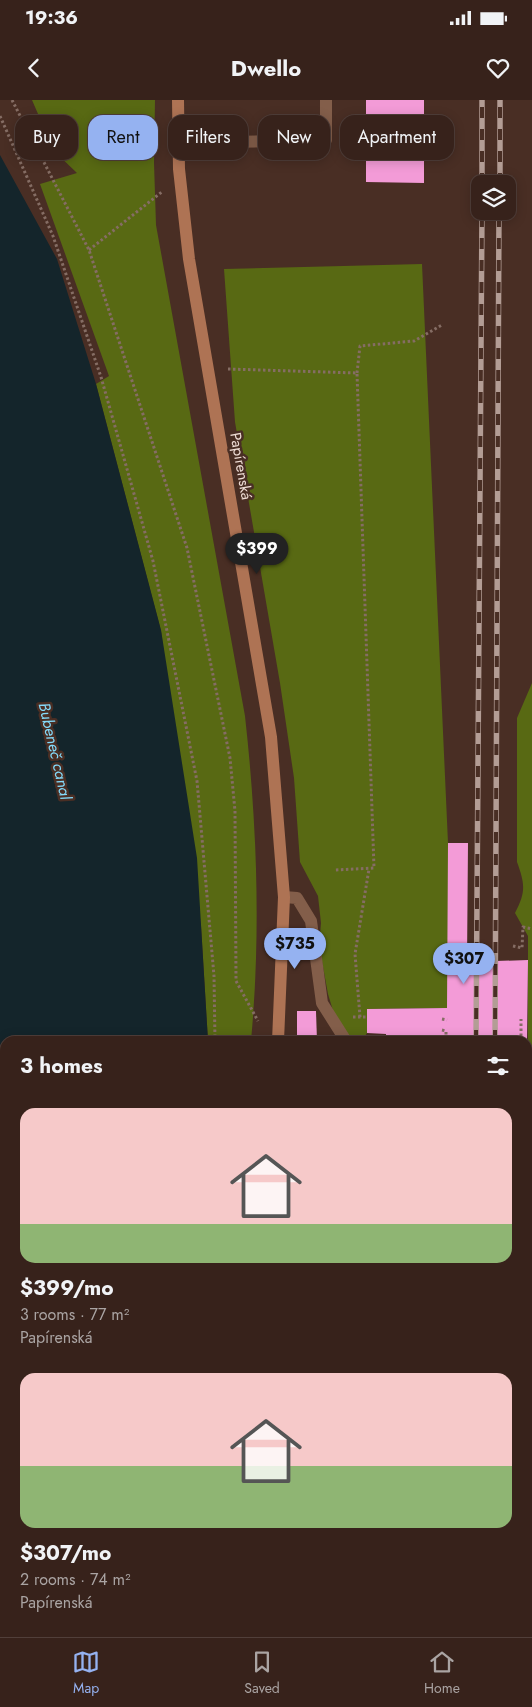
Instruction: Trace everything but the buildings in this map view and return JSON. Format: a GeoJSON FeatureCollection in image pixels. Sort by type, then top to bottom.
{"type":"FeatureCollection","features":[{"type":"Feature","properties":{"kind":"street","name":"Papírenská"},"geometry":{"type":"LineString","coordinates":[[178,100],[178,115]]}},
{"type":"Feature","properties":{"kind":"street"},"geometry":{"type":"LineString","coordinates":[[248,142],[326,140],[326,100]]}},
{"type":"Feature","properties":{"kind":"street","name":"Papírenská"},"geometry":{"type":"LineString","coordinates":[[179,160],[181,197],[189,259],[271,737],[284,897],[278,1036]]}},
{"type":"Feature","properties":{"kind":"street"},"geometry":{"type":"LineString","coordinates":[[284,897],[297,898],[310,920],[322,1003],[343,1036]]}},
{"type":"Feature","properties":{"kind":"path"},"geometry":{"type":"LineString","coordinates":[[12,100],[89,250],[186,548],[230,758],[235,811],[236,981],[260,1023],[260,1014]]}},
{"type":"Feature","properties":{"kind":"path"},"geometry":{"type":"LineString","coordinates":[[0,116],[53,236],[95,358],[154,561],[197,782],[214,976],[215,1036]]}},
{"type":"Feature","properties":{"kind":"path"},"geometry":{"type":"LineString","coordinates":[[162,184],[163,198]]}},
{"type":"Feature","properties":{"kind":"path"},"geometry":{"type":"LineString","coordinates":[[89,250],[163,191]]}},
{"type":"Feature","properties":{"kind":"path"},"geometry":{"type":"LineString","coordinates":[[334,870],[374,868],[357,373],[360,346],[414,341],[442,325]]}},
{"type":"Feature","properties":{"kind":"path"},"geometry":{"type":"LineString","coordinates":[[208,369],[357,373]]}},
{"type":"Feature","properties":{"kind":"path"},"geometry":{"type":"LineString","coordinates":[[360,1017],[355,954],[369,868]]}},
{"type":"Feature","properties":{"kind":"path"},"geometry":{"type":"LineString","coordinates":[[513,946],[522,948],[523,926],[532,929]]}},
{"type":"Feature","properties":{"kind":"path"},"geometry":{"type":"LineString","coordinates":[[521,1036],[522,1019]]}},
{"type":"Feature","properties":{"kind":"path"},"geometry":{"type":"LineString","coordinates":[[442,1030],[446,1031],[446,1036]]}},
{"type":"Feature","properties":{"kind":"green space"},"geometry":{"type":"Polygon","coordinates":[[[32,100],[155,100],[155,115],[88,115],[88,160],[154,160],[156,225],[245,716],[255,838],[257,919],[251,1036],[208,1036],[201,926],[161,631],[96,384],[109,376],[40,184],[77,173],[63,160],[78,160],[78,115],[38,115],[32,100]]]}},
{"type":"Feature","properties":{"kind":"green space"},"geometry":{"type":"Polygon","coordinates":[[[422,264],[448,843],[452,997],[456,1036],[424,1036],[442,1008],[367,1009],[367,1033],[365,1036],[347,1035],[334,1014],[328,994],[319,945],[321,923],[318,896],[300,862],[294,778],[280,683],[235,422],[224,269],[422,264]]]}},
{"type":"Feature","properties":{"kind":"green space"},"geometry":{"type":"Polygon","coordinates":[[[532,683],[532,1036],[528,1036],[528,936],[515,913],[523,893],[522,876],[517,862],[517,718],[532,683]]]}},
{"type":"Feature","properties":{"kind":"water","name":"Bubeneč canal"},"geometry":{"type":"Polygon","coordinates":[[[0,155],[57,259],[96,384],[161,630],[197,858],[208,1036],[0,1036],[0,155]]]}},
{"type":"Feature","properties":{"kind":"railway"},"geometry":{"type":"LineString","coordinates":[[482,100],[482,175]]}},
{"type":"Feature","properties":{"kind":"railway"},"geometry":{"type":"LineString","coordinates":[[500,100],[500,175]]}},
{"type":"Feature","properties":{"kind":"railway"},"geometry":{"type":"LineString","coordinates":[[476,1036],[482,220]]}},
{"type":"Feature","properties":{"kind":"railway"},"geometry":{"type":"LineString","coordinates":[[495,1036],[499,220]]}}]}
